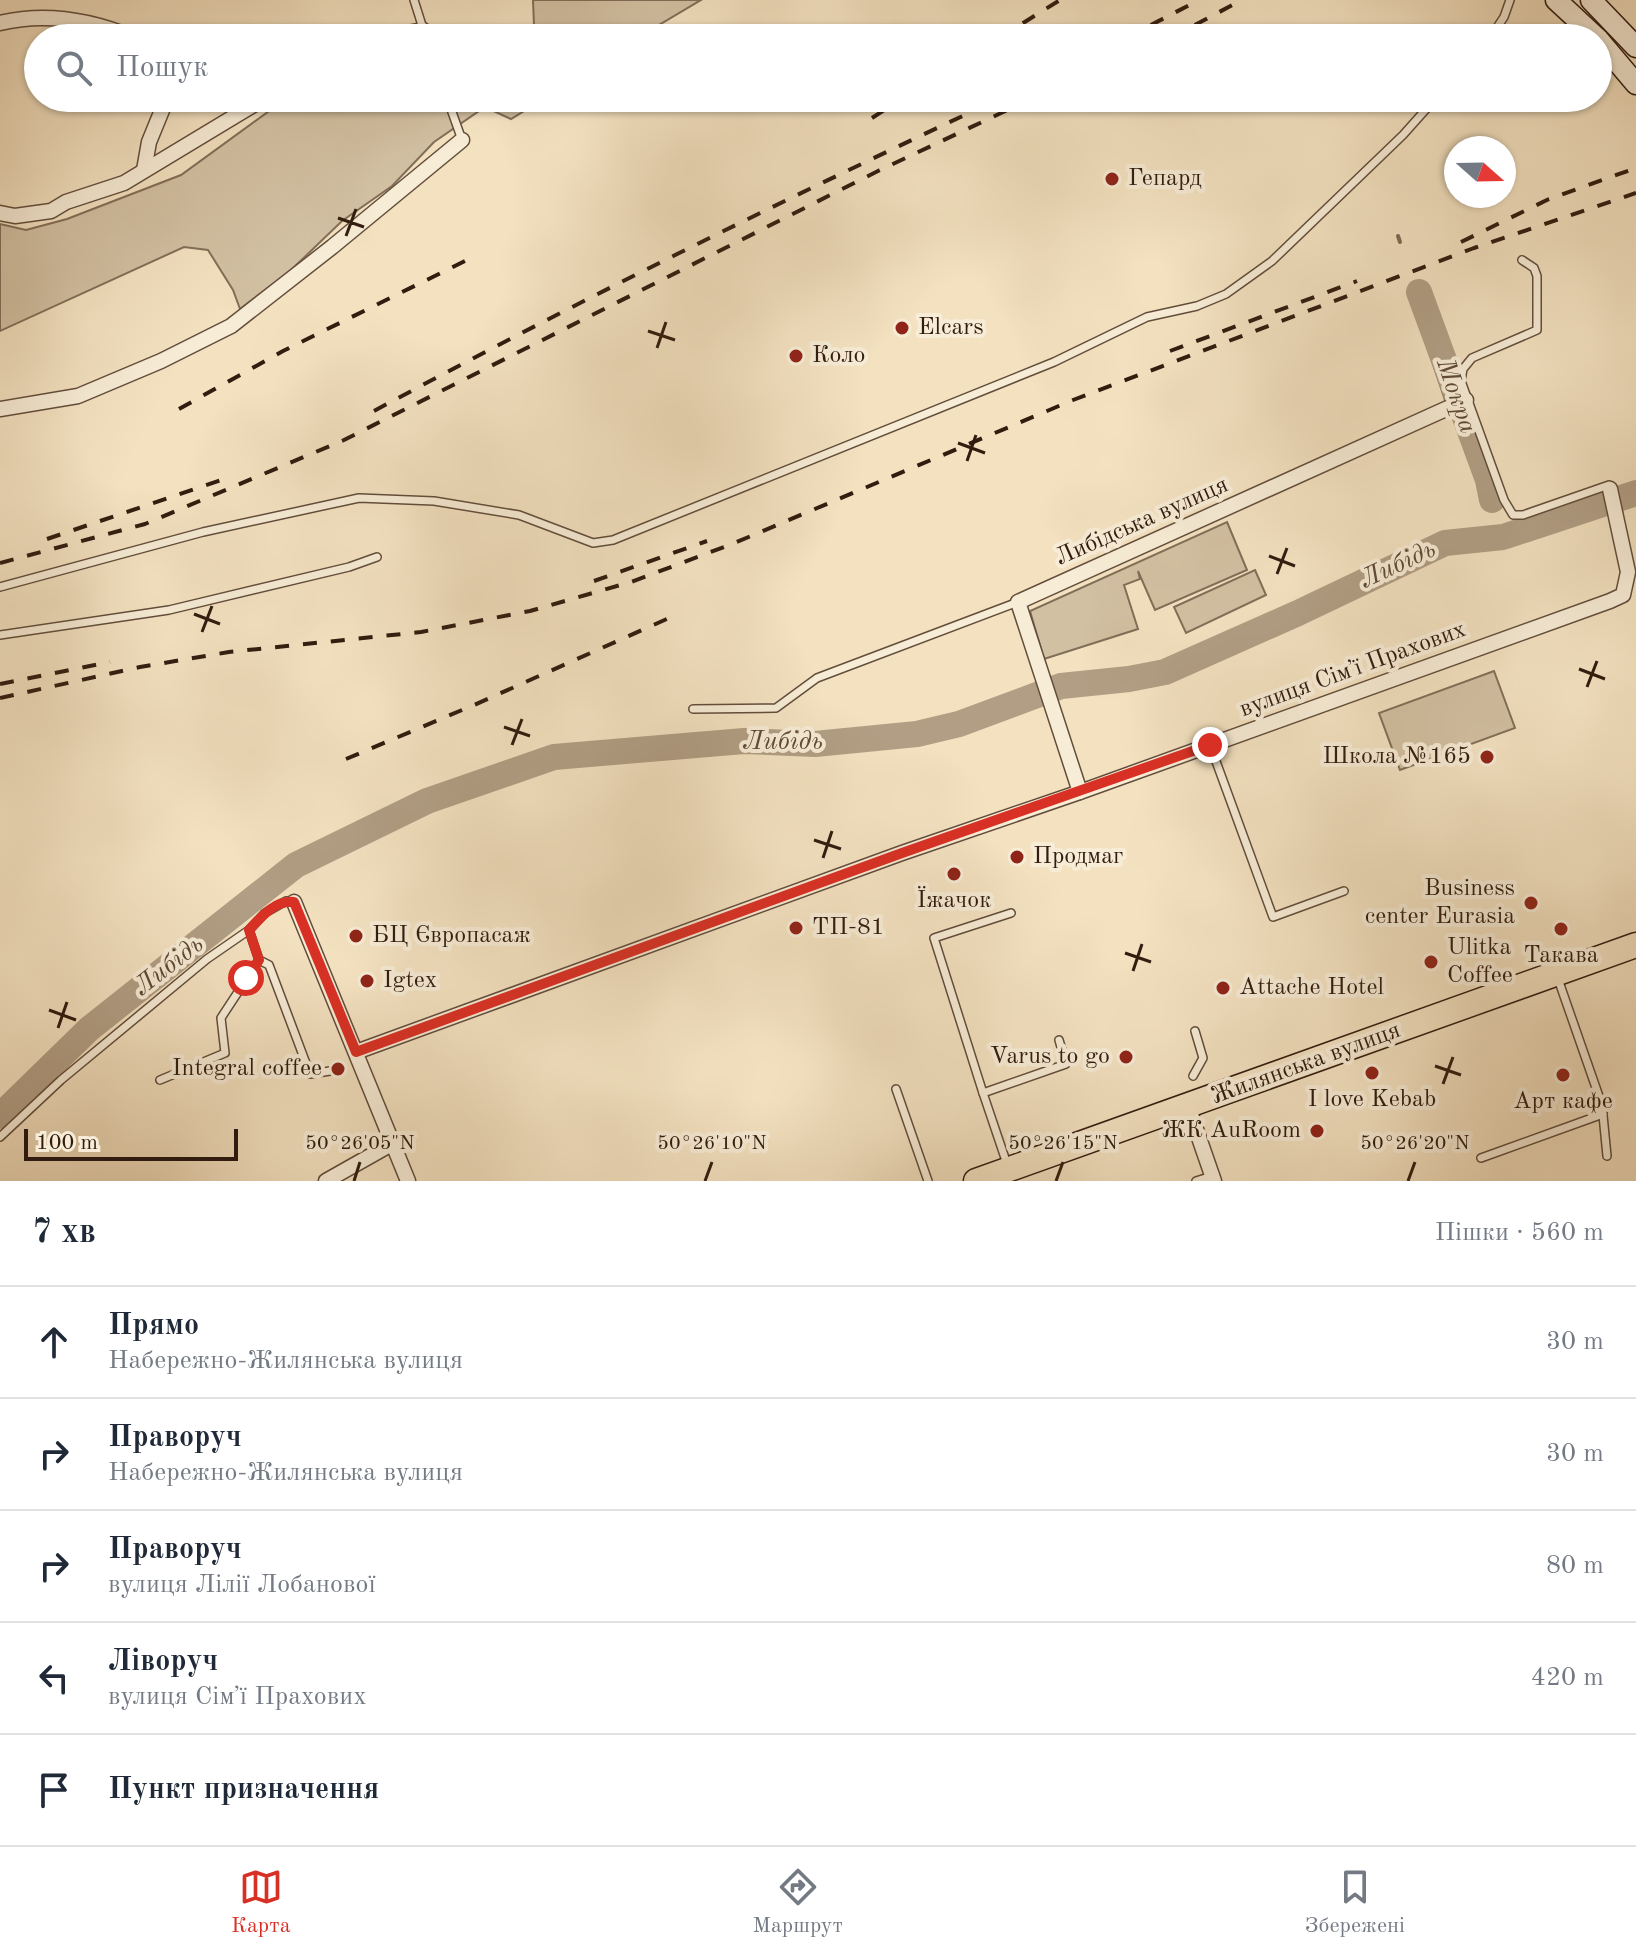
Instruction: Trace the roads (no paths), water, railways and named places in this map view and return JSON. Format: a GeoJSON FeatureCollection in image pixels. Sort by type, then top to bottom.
{"type":"FeatureCollection","features":[{"type":"Feature","properties":{"kind":"main road"},"geometry":{"type":"LineString","coordinates":[[1556,0],[1581,24]]}},
{"type":"Feature","properties":{"kind":"main road"},"geometry":{"type":"LineString","coordinates":[[1591,0],[1636,47]]}},
{"type":"Feature","properties":{"kind":"main road"},"geometry":{"type":"LineString","coordinates":[[1612,56],[1636,84]]}},
{"type":"Feature","properties":{"kind":"main road","name":"Жилянська вулиця"},"geometry":{"type":"LineString","coordinates":[[976,1181],[1636,945]]}},
{"type":"Feature","properties":{"kind":"street"},"geometry":{"type":"LineString","coordinates":[[2,19],[44,16],[85,24]]}},
{"type":"Feature","properties":{"kind":"street"},"geometry":{"type":"LineString","coordinates":[[144,170],[149,142],[161,112]]}},
{"type":"Feature","properties":{"kind":"street"},"geometry":{"type":"LineString","coordinates":[[0,213],[15,216],[51,211],[66,202],[124,183],[241,112]]}},
{"type":"Feature","properties":{"kind":"street"},"geometry":{"type":"LineString","coordinates":[[0,409],[78,396],[161,361],[231,326],[462,140]]}},
{"type":"Feature","properties":{"kind":"street","name":"Либідська вулиця"},"geometry":{"type":"LineString","coordinates":[[1018,602],[1448,408]]}},
{"type":"Feature","properties":{"kind":"street","name":"вулиця Сімʼї Прахових"},"geometry":{"type":"LineString","coordinates":[[356,1052],[1623,595],[1628,572],[1609,485]]}},
{"type":"Feature","properties":{"kind":"street"},"geometry":{"type":"LineString","coordinates":[[1018,602],[1080,792]]}},
{"type":"Feature","properties":{"kind":"street"},"geometry":{"type":"LineString","coordinates":[[294,902],[395,1142],[408,1181]]}},
{"type":"Feature","properties":{"kind":"street"},"geometry":{"type":"LineString","coordinates":[[1188,1106],[1213,1178]]}},
{"type":"Feature","properties":{"kind":"street"},"geometry":{"type":"LineString","coordinates":[[326,1181],[395,1142]]}},
{"type":"Feature","properties":{"kind":"lane"},"geometry":{"type":"LineString","coordinates":[[414,0],[421,24]]}},
{"type":"Feature","properties":{"kind":"lane"},"geometry":{"type":"LineString","coordinates":[[1499,24],[1510,0]]}},
{"type":"Feature","properties":{"kind":"lane"},"geometry":{"type":"LineString","coordinates":[[452,112],[462,140]]}},
{"type":"Feature","properties":{"kind":"lane"},"geometry":{"type":"LineString","coordinates":[[0,587],[203,532],[359,498],[448,503],[519,515],[593,543],[613,540],[1054,362],[1147,317],[1197,306],[1226,294],[1272,261],[1424,112]]}},
{"type":"Feature","properties":{"kind":"lane"},"geometry":{"type":"LineString","coordinates":[[1522,260],[1534,268],[1537,276],[1537,330],[1472,358],[1463,369],[1461,381],[1504,500],[1513,515],[1523,515],[1609,485]]}},
{"type":"Feature","properties":{"kind":"lane","name":"Либідська вулиця"},"geometry":{"type":"LineString","coordinates":[[1448,408],[1466,401]]}},
{"type":"Feature","properties":{"kind":"lane"},"geometry":{"type":"LineString","coordinates":[[0,635],[169,610],[349,567],[377,557]]}},
{"type":"Feature","properties":{"kind":"lane"},"geometry":{"type":"LineString","coordinates":[[693,709],[776,708],[817,678],[1018,602]]}},
{"type":"Feature","properties":{"kind":"lane"},"geometry":{"type":"LineString","coordinates":[[1210,745],[1273,917],[1344,891]]}},
{"type":"Feature","properties":{"kind":"lane"},"geometry":{"type":"LineString","coordinates":[[0,1137],[61,1080],[207,959],[249,930],[265,913],[286,901],[294,902]]}},
{"type":"Feature","properties":{"kind":"lane"},"geometry":{"type":"LineString","coordinates":[[1009,1169],[934,938],[1011,913]]}},
{"type":"Feature","properties":{"kind":"lane"},"geometry":{"type":"LineString","coordinates":[[249,930],[259,960],[269,965],[310,1074],[330,1071]]}},
{"type":"Feature","properties":{"kind":"lane"},"geometry":{"type":"LineString","coordinates":[[160,1080],[225,1053],[221,1018],[259,960]]}},
{"type":"Feature","properties":{"kind":"lane"},"geometry":{"type":"LineString","coordinates":[[1557,974],[1603,1114],[1607,1156]]}},
{"type":"Feature","properties":{"kind":"lane"},"geometry":{"type":"LineString","coordinates":[[1193,1076],[1203,1058],[1195,1031]]}},
{"type":"Feature","properties":{"kind":"lane"},"geometry":{"type":"LineString","coordinates":[[983,1093],[1066,1064],[1059,1040]]}},
{"type":"Feature","properties":{"kind":"lane"},"geometry":{"type":"LineString","coordinates":[[896,1089],[928,1181]]}},
{"type":"Feature","properties":{"kind":"lane"},"geometry":{"type":"LineString","coordinates":[[1481,1158],[1603,1114]]}},
{"type":"Feature","properties":{"kind":"lane"},"geometry":{"type":"LineString","coordinates":[[1196,1181],[1213,1178]]}},
{"type":"Feature","properties":{"kind":"waterway","name":"Мокра"},"geometry":{"type":"LineString","coordinates":[[1398,236],[1400,242]]}},
{"type":"Feature","properties":{"kind":"waterway","name":"Мокра"},"geometry":{"type":"LineString","coordinates":[[1419,292],[1488,480],[1492,500]]}},
{"type":"Feature","properties":{"kind":"waterway","name":"Либідь"},"geometry":{"type":"LineString","coordinates":[[0,1116],[89,1029],[296,865],[427,801],[554,757],[744,741],[815,744],[917,734],[959,724],[1061,686],[1165,672],[1445,543],[1503,537],[1636,493]]}},
{"type":"Feature","properties":{"kind":"railway"},"geometry":{"type":"LineString","coordinates":[[1021,24],[1060,0]]}},
{"type":"Feature","properties":{"kind":"railway"},"geometry":{"type":"LineString","coordinates":[[1153,24],[1199,0]]}},
{"type":"Feature","properties":{"kind":"railway"},"geometry":{"type":"LineString","coordinates":[[1197,24],[1242,0]]}},
{"type":"Feature","properties":{"kind":"railway"},"geometry":{"type":"LineString","coordinates":[[872,118],[881,112]]}},
{"type":"Feature","properties":{"kind":"railway"},"geometry":{"type":"LineString","coordinates":[[374,411],[685,250],[972,112]]}},
{"type":"Feature","properties":{"kind":"railway"},"geometry":{"type":"LineString","coordinates":[[0,563],[145,524],[344,440],[878,171],[1003,112]]}},
{"type":"Feature","properties":{"kind":"railway"},"geometry":{"type":"LineString","coordinates":[[1461,242],[1549,199],[1636,168]]}},
{"type":"Feature","properties":{"kind":"railway"},"geometry":{"type":"LineString","coordinates":[[0,698],[140,667],[229,652],[421,632],[530,611],[631,582],[732,544],[1073,400],[1474,248],[1636,193]]}},
{"type":"Feature","properties":{"kind":"railway"},"geometry":{"type":"LineString","coordinates":[[179,409],[283,351],[465,261]]}},
{"type":"Feature","properties":{"kind":"railway"},"geometry":{"type":"LineString","coordinates":[[1170,351],[1357,281]]}},
{"type":"Feature","properties":{"kind":"railway"},"geometry":{"type":"LineString","coordinates":[[47,539],[221,480]]}},
{"type":"Feature","properties":{"kind":"railway"},"geometry":{"type":"LineString","coordinates":[[594,581],[707,541]]}},
{"type":"Feature","properties":{"kind":"railway"},"geometry":{"type":"LineString","coordinates":[[346,759],[678,614]]}},
{"type":"Feature","properties":{"kind":"railway"},"geometry":{"type":"LineString","coordinates":[[0,684],[110,662]]}},
{"type":"Feature","properties":{"kind":"place","name":"Гепард"},"geometry":{"type":"Point","coordinates":[1112,179]}},
{"type":"Feature","properties":{"kind":"place","name":"Elcars"},"geometry":{"type":"Point","coordinates":[902,328]}},
{"type":"Feature","properties":{"kind":"place","name":"Коло"},"geometry":{"type":"Point","coordinates":[796,356]}},
{"type":"Feature","properties":{"kind":"place","name":"Школа №165"},"geometry":{"type":"Point","coordinates":[1487,757]}},
{"type":"Feature","properties":{"kind":"place","name":"Продмаг"},"geometry":{"type":"Point","coordinates":[1017,857]}},
{"type":"Feature","properties":{"kind":"place","name":"Їжачок"},"geometry":{"type":"Point","coordinates":[954,874]}},
{"type":"Feature","properties":{"kind":"place","name":"Business center Eurasia"},"geometry":{"type":"Point","coordinates":[1531,903]}},
{"type":"Feature","properties":{"kind":"place","name":"ТП-81"},"geometry":{"type":"Point","coordinates":[796,928]}},
{"type":"Feature","properties":{"kind":"place","name":"Такава"},"geometry":{"type":"Point","coordinates":[1561,929]}},
{"type":"Feature","properties":{"kind":"place","name":"БЦ Європасаж"},"geometry":{"type":"Point","coordinates":[356,936]}},
{"type":"Feature","properties":{"kind":"place","name":"Ulitka Coffee"},"geometry":{"type":"Point","coordinates":[1431,962]}},
{"type":"Feature","properties":{"kind":"place","name":"Igtex"},"geometry":{"type":"Point","coordinates":[367,981]}},
{"type":"Feature","properties":{"kind":"place","name":"Attache Hotel"},"geometry":{"type":"Point","coordinates":[1223,988]}},
{"type":"Feature","properties":{"kind":"place","name":"Varus to go"},"geometry":{"type":"Point","coordinates":[1126,1057]}},
{"type":"Feature","properties":{"kind":"place","name":"Integral coffee"},"geometry":{"type":"Point","coordinates":[338,1069]}},
{"type":"Feature","properties":{"kind":"place","name":"I love Kebab"},"geometry":{"type":"Point","coordinates":[1372,1073]}},
{"type":"Feature","properties":{"kind":"place","name":"Арт кафе"},"geometry":{"type":"Point","coordinates":[1563,1075]}},
{"type":"Feature","properties":{"kind":"place","name":"ЖК AuRoom"},"geometry":{"type":"Point","coordinates":[1317,1131]}}]}
